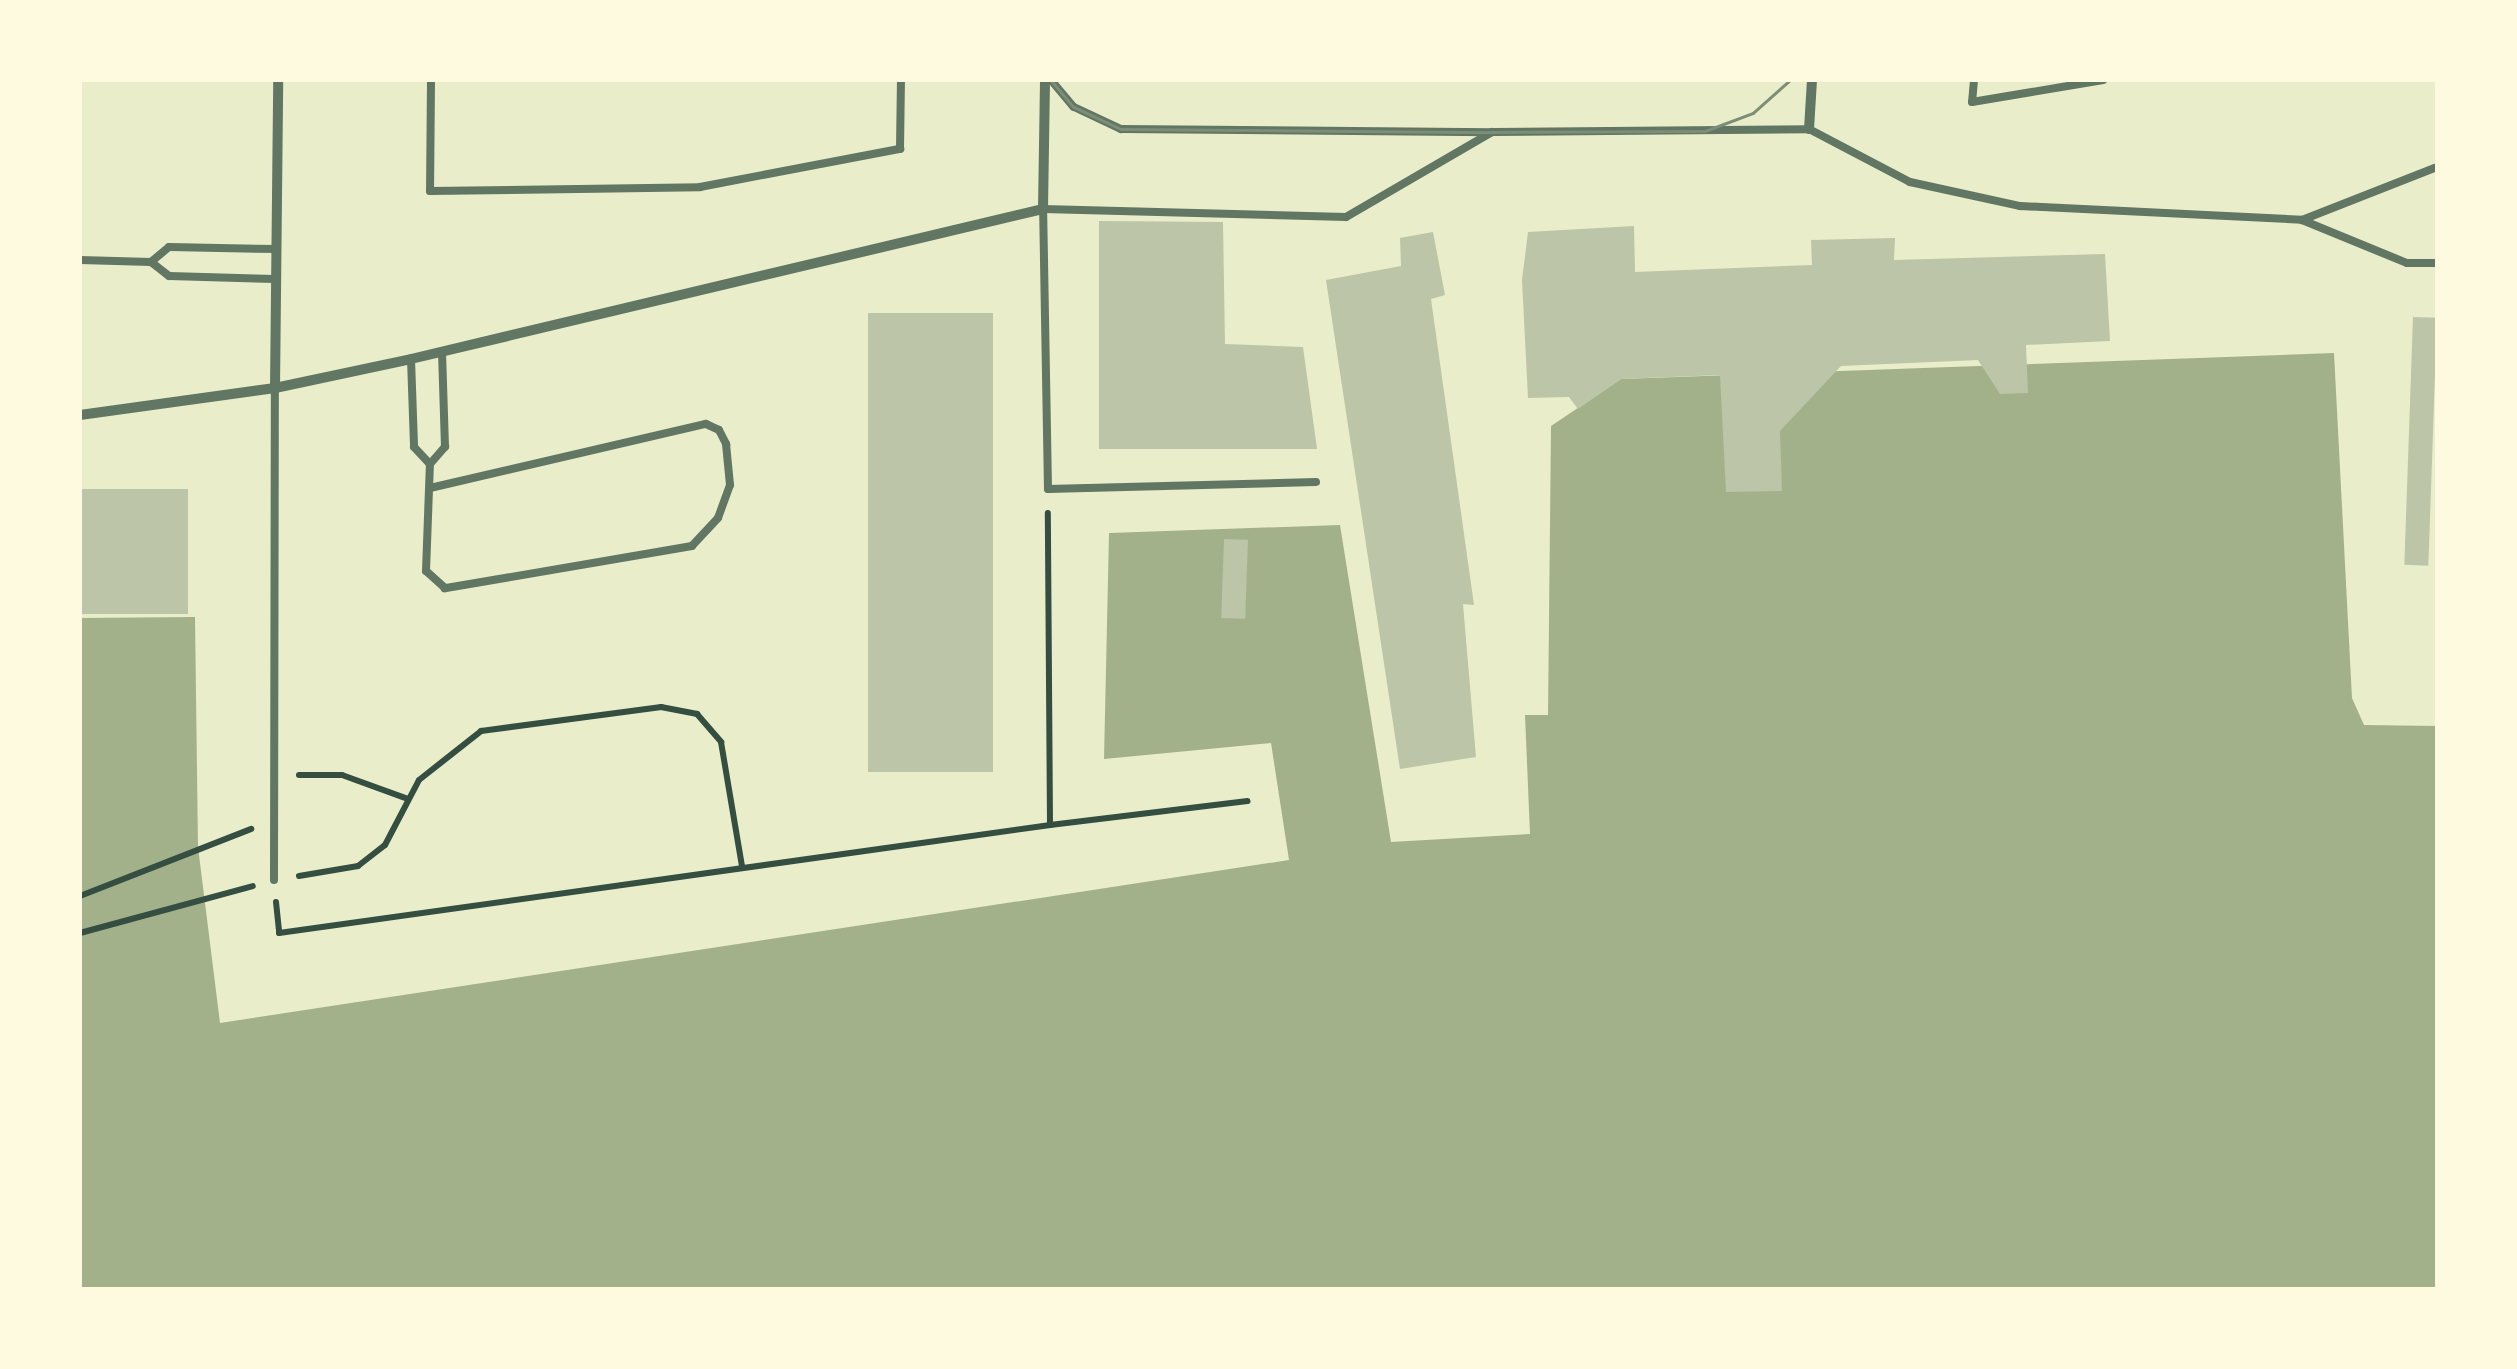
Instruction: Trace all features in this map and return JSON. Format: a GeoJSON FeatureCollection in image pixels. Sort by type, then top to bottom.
{"type":"FeatureCollection","features":[{"type":"Feature","properties":{"kind":"street"},"geometry":{"type":"LineString","coordinates":[[275,388],[278,80]]}},
{"type":"Feature","properties":{"kind":"street"},"geometry":{"type":"LineString","coordinates":[[80,415],[275,388],[411,359],[1043,209],[1048,80]]}},
{"type":"Feature","properties":{"kind":"street"},"geometry":{"type":"LineString","coordinates":[[1810,129],[1812,80]]}},
{"type":"Feature","properties":{"kind":"lane"},"geometry":{"type":"LineString","coordinates":[[432,80],[430,190],[700,187],[900,148],[900,80]]}},
{"type":"Feature","properties":{"kind":"lane"},"geometry":{"type":"LineString","coordinates":[[1048,80],[1074,108],[1121,129],[1810,129],[1910,182],[2020,206],[2302,220],[2407,264],[2437,263]]}},
{"type":"Feature","properties":{"kind":"lane"},"geometry":{"type":"LineString","coordinates":[[1974,80],[1972,102],[2103,80]]}},
{"type":"Feature","properties":{"kind":"lane"},"geometry":{"type":"LineString","coordinates":[[1316,482],[1048,489],[1043,209],[1346,217],[1492,132]]}},
{"type":"Feature","properties":{"kind":"lane"},"geometry":{"type":"LineString","coordinates":[[2302,220],[2437,167]]}},
{"type":"Feature","properties":{"kind":"lane"},"geometry":{"type":"LineString","coordinates":[[151,262],[168,247],[277,249]]}},
{"type":"Feature","properties":{"kind":"lane"},"geometry":{"type":"LineString","coordinates":[[80,260],[151,262],[169,276],[276,279]]}},
{"type":"Feature","properties":{"kind":"lane"},"geometry":{"type":"LineString","coordinates":[[430,488],[706,424],[720,430],[726,444],[730,485],[718,518],[692,546],[445,588],[426,571],[430,464],[445,447],[442,352]]}},
{"type":"Feature","properties":{"kind":"lane"},"geometry":{"type":"LineString","coordinates":[[411,359],[414,447],[430,464]]}},
{"type":"Feature","properties":{"kind":"lane"},"geometry":{"type":"LineString","coordinates":[[274,880],[275,388]]}},
{"type":"Feature","properties":{"kind":"path"},"geometry":{"type":"LineString","coordinates":[[1048,489],[1050,825]]}},
{"type":"Feature","properties":{"kind":"path"},"geometry":{"type":"LineString","coordinates":[[80,933],[274,880],[358,866],[386,846],[419,780],[482,732],[618,709],[688,710],[705,719],[721,742],[742,866]]}},
{"type":"Feature","properties":{"kind":"path"},"geometry":{"type":"LineString","coordinates":[[274,774],[342,775],[408,799]]}},
{"type":"Feature","properties":{"kind":"path"},"geometry":{"type":"LineString","coordinates":[[274,880],[279,934],[742,866],[1248,801]]}},
{"type":"Feature","properties":{"kind":"path"},"geometry":{"type":"LineString","coordinates":[[80,896],[274,821]]}},
{"type":"Feature","properties":{"kind":"shaded area"},"geometry":{"type":"Polygon","coordinates":[[[2334,353],[2352,698],[2364,725],[2437,726],[2437,1289],[80,1289],[80,618],[195,617],[198,847],[220,1023],[1289,860],[1271,743],[1104,759],[1109,533],[1340,525],[1391,842],[1530,834],[1525,715],[1548,715],[1551,426],[1621,379],[2334,353]]]}},
{"type":"Feature","properties":{"kind":"building"},"geometry":{"type":"Polygon","coordinates":[[[1099,221],[1223,222],[1225,344],[1303,347],[1317,449],[1099,449],[1099,221]]]}},
{"type":"Feature","properties":{"kind":"building"},"geometry":{"type":"Polygon","coordinates":[[[1634,226],[1635,272],[1812,265],[1811,240],[1895,238],[1894,260],[2105,254],[2110,341],[2026,345],[2028,393],[2000,394],[1978,360],[1841,366],[1780,431],[1782,491],[1726,492],[1720,375],[1621,379],[1578,409],[1569,397],[1528,398],[1522,280],[1528,232],[1634,226]]]}},
{"type":"Feature","properties":{"kind":"building"},"geometry":{"type":"Polygon","coordinates":[[[1433,232],[1445,295],[1431,299],[1474,605],[1463,604],[1476,757],[1400,769],[1326,280],[1401,266],[1400,238],[1433,232]]]}},
{"type":"Feature","properties":{"kind":"building"},"geometry":{"type":"Polygon","coordinates":[[[868,313],[993,313],[993,772],[868,772],[868,313]]]}},
{"type":"Feature","properties":{"kind":"building"},"geometry":{"type":"Polygon","coordinates":[[[2413,317],[2437,318],[2428,566],[2404,565],[2413,317]]]}},
{"type":"Feature","properties":{"kind":"building"},"geometry":{"type":"Polygon","coordinates":[[[80,489],[188,489],[188,614],[80,614],[80,489]]]}},
{"type":"Feature","properties":{"kind":"building"},"geometry":{"type":"Polygon","coordinates":[[[1224,539],[1248,540],[1245,619],[1221,618],[1224,539]]]}},
{"type":"Feature","properties":{"kind":"tram line"},"geometry":{"type":"LineString","coordinates":[[1051,80],[1074,107],[1121,129],[1492,132],[1705,131],[1753,113],[1790,80]]}}]}
